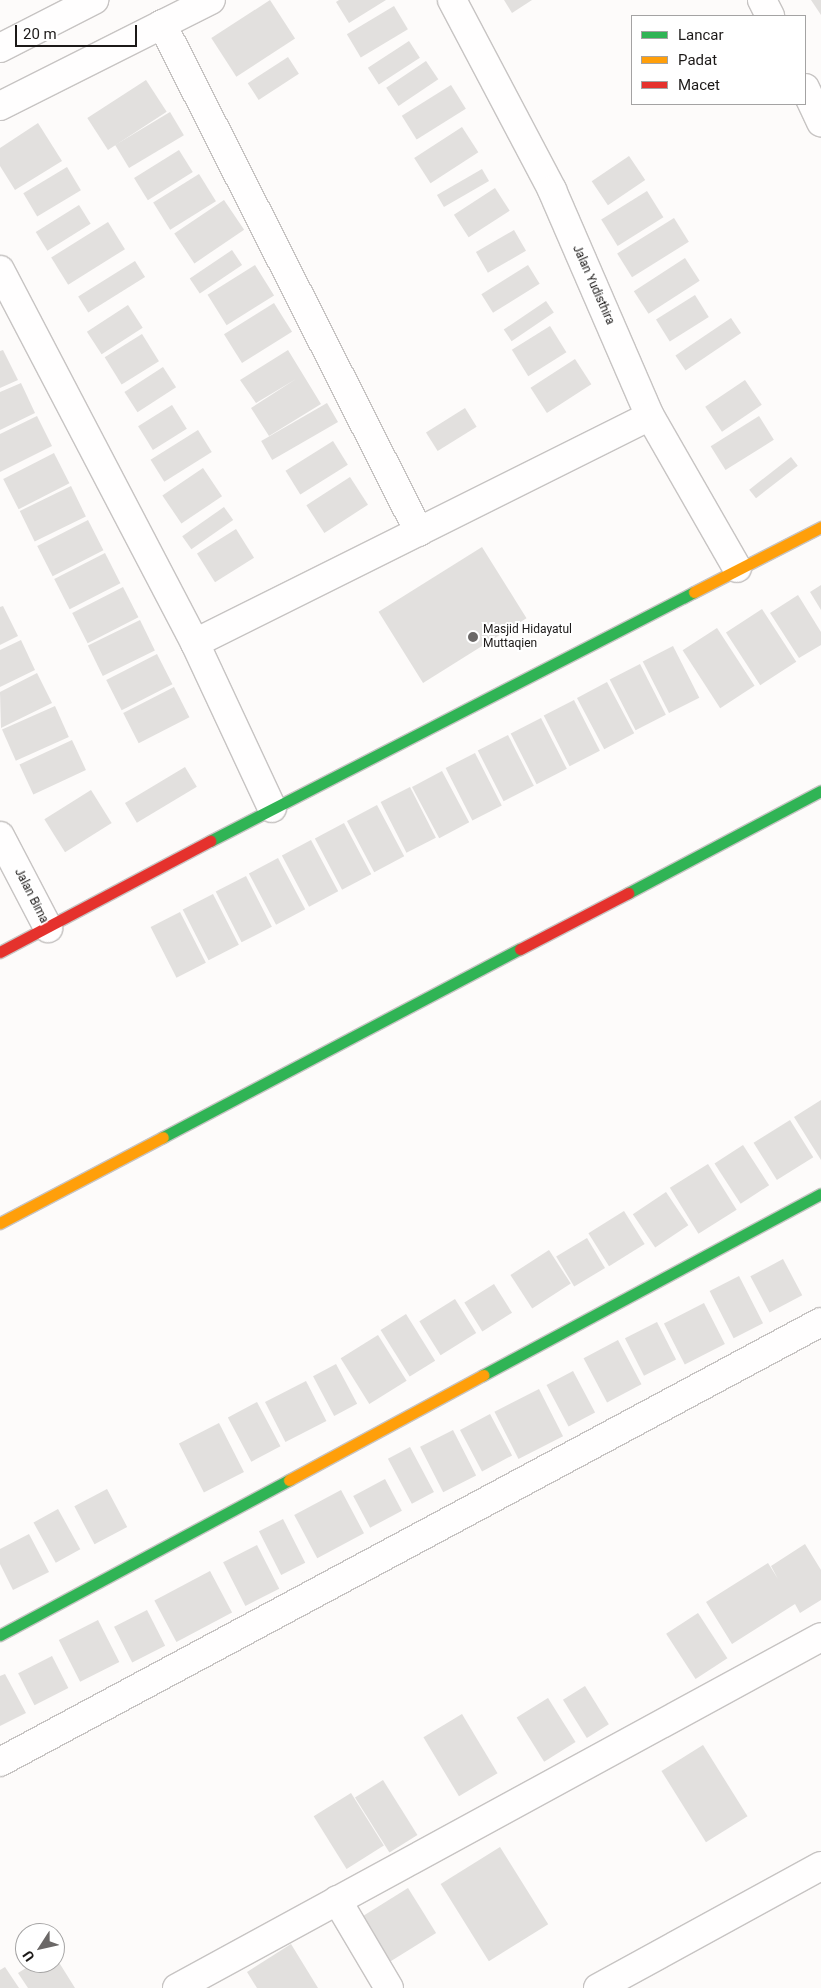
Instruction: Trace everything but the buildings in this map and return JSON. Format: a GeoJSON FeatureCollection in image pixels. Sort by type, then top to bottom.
{"type":"FeatureCollection","features":[{"type":"Feature","properties":{"kind":"street"},"geometry":{"type":"LineString","coordinates":[[0,48],[94,0]]}},
{"type":"Feature","properties":{"kind":"street"},"geometry":{"type":"LineString","coordinates":[[0,106],[211,0]]}},
{"type":"Feature","properties":{"kind":"street","name":"Jalan Yudisthira"},"geometry":{"type":"LineString","coordinates":[[452,0],[552,190],[650,416],[737,568]]}},
{"type":"Feature","properties":{"kind":"street"},"geometry":{"type":"LineString","coordinates":[[762,0],[770,15]]}},
{"type":"Feature","properties":{"kind":"street"},"geometry":{"type":"LineString","coordinates":[[162,24],[419,532]]}},
{"type":"Feature","properties":{"kind":"street"},"geometry":{"type":"LineString","coordinates":[[806,90],[821,122]]}},
{"type":"Feature","properties":{"kind":"street"},"geometry":{"type":"LineString","coordinates":[[0,270],[195,643],[272,808]]}},
{"type":"Feature","properties":{"kind":"street"},"geometry":{"type":"LineString","coordinates":[[195,643],[650,416]]}},
{"type":"Feature","properties":{"kind":"street"},"geometry":{"type":"LineString","coordinates":[[0,952],[272,808],[737,568],[821,527]]}},
{"type":"Feature","properties":{"kind":"street"},"geometry":{"type":"LineString","coordinates":[[0,1223],[821,791]]}},
{"type":"Feature","properties":{"kind":"street","name":"Jalan Bima"},"geometry":{"type":"LineString","coordinates":[[0,836],[48,928]]}},
{"type":"Feature","properties":{"kind":"street"},"geometry":{"type":"LineString","coordinates":[[0,1636],[821,1194]]}},
{"type":"Feature","properties":{"kind":"street"},"geometry":{"type":"LineString","coordinates":[[0,1762],[821,1322]]}},
{"type":"Feature","properties":{"kind":"street"},"geometry":{"type":"LineString","coordinates":[[177,1988],[821,1637]]}},
{"type":"Feature","properties":{"kind":"street"},"geometry":{"type":"LineString","coordinates":[[598,1988],[821,1866]]}},
{"type":"Feature","properties":{"kind":"street"},"geometry":{"type":"LineString","coordinates":[[337,1900],[388,1988]]}},
{"type":"Feature","properties":{"kind":"traffic: fast"},"geometry":{"type":"LineString","coordinates":[[210,841],[694,592]]}},
{"type":"Feature","properties":{"kind":"traffic: fast"},"geometry":{"type":"LineString","coordinates":[[628,893],[821,791]]}},
{"type":"Feature","properties":{"kind":"traffic: fast"},"geometry":{"type":"LineString","coordinates":[[163,1137],[520,949]]}},
{"type":"Feature","properties":{"kind":"traffic: fast"},"geometry":{"type":"LineString","coordinates":[[483,1375],[821,1194]]}},
{"type":"Feature","properties":{"kind":"traffic: fast"},"geometry":{"type":"LineString","coordinates":[[0,1635],[289,1480]]}},
{"type":"Feature","properties":{"kind":"traffic: slow"},"geometry":{"type":"LineString","coordinates":[[694,592],[821,527]]}},
{"type":"Feature","properties":{"kind":"traffic: slow"},"geometry":{"type":"LineString","coordinates":[[0,1223],[163,1137]]}},
{"type":"Feature","properties":{"kind":"traffic: slow"},"geometry":{"type":"LineString","coordinates":[[289,1480],[483,1375]]}},
{"type":"Feature","properties":{"kind":"traffic: jam"},"geometry":{"type":"LineString","coordinates":[[0,952],[210,841]]}},
{"type":"Feature","properties":{"kind":"traffic: jam"},"geometry":{"type":"LineString","coordinates":[[520,949],[628,893]]}},
{"type":"Feature","properties":{"kind":"place","name":"Masjid Hidayatul Muttaqien"},"geometry":{"type":"Point","coordinates":[473,637]}}]}
